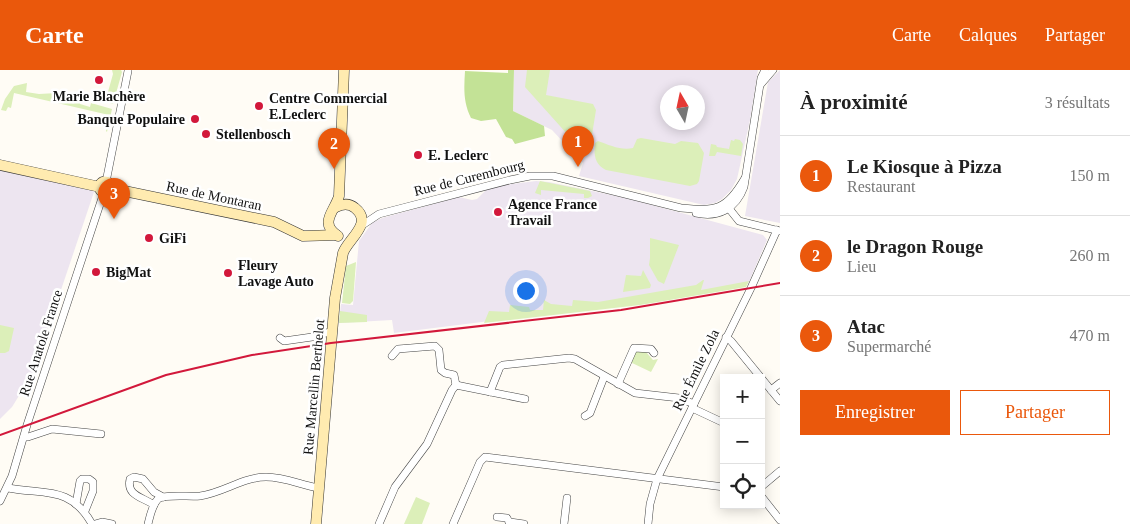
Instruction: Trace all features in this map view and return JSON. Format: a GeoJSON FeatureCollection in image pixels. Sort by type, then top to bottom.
{"type":"FeatureCollection","features":[{"type":"Feature","properties":{"kind":"main road"},"geometry":{"type":"LineString","coordinates":[[336,207],[339,196],[346,70]]}},
{"type":"Feature","properties":{"kind":"main road"},"geometry":{"type":"LineString","coordinates":[[346,70],[347,98],[343,190],[361,217],[361,226]]}},
{"type":"Feature","properties":{"kind":"main road","name":"Rue de Montaran"},"geometry":{"type":"LineString","coordinates":[[0,165],[274,222],[296,234],[337,236]]}},
{"type":"Feature","properties":{"kind":"main road"},"geometry":{"type":"LineString","coordinates":[[310,236],[320,231],[328,222],[330,213],[336,207],[343,204],[354,207]]}},
{"type":"Feature","properties":{"kind":"main road","name":"Rue Marcellin Berthelot"},"geometry":{"type":"LineString","coordinates":[[328,222],[332,232],[337,236],[343,253]]}},
{"type":"Feature","properties":{"kind":"main road","name":"Rue Marcellin Berthelot"},"geometry":{"type":"LineString","coordinates":[[316,524],[335,298],[345,246],[361,226]]}},
{"type":"Feature","properties":{"kind":"main road"},"geometry":{"type":"LineString","coordinates":[[337,236],[343,238],[353,236]]}},
{"type":"Feature","properties":{"kind":"street","name":"Rue Anatole France"},"geometry":{"type":"LineString","coordinates":[[0,501],[8,488],[105,187],[129,70]]}},
{"type":"Feature","properties":{"kind":"street"},"geometry":{"type":"LineString","coordinates":[[764,70],[761,75],[744,187],[742,194],[727,206],[739,221],[743,223],[778,230]]}},
{"type":"Feature","properties":{"kind":"street"},"geometry":{"type":"LineString","coordinates":[[759,89],[767,75],[773,70]]}},
{"type":"Feature","properties":{"kind":"street","name":"Rue de Curembourg"},"geometry":{"type":"LineString","coordinates":[[361,226],[380,214],[510,180],[538,175],[574,181],[705,215],[722,212],[727,206]]}},
{"type":"Feature","properties":{"kind":"street","name":"Rue de Curembourg"},"geometry":{"type":"LineString","coordinates":[[354,207],[362,211],[380,214]]}},
{"type":"Feature","properties":{"kind":"street","name":"Rue Émile Zola"},"geometry":{"type":"LineString","coordinates":[[648,524],[650,504],[657,479],[778,230]]}},
{"type":"Feature","properties":{"kind":"street"},"geometry":{"type":"LineString","coordinates":[[280,338],[284,341],[293,340],[332,332]]}},
{"type":"Feature","properties":{"kind":"street"},"geometry":{"type":"LineString","coordinates":[[726,337],[732,341],[780,401]]}},
{"type":"Feature","properties":{"kind":"street"},"geometry":{"type":"LineString","coordinates":[[380,524],[395,487],[427,444],[456,385],[454,375],[441,370],[439,349],[435,346],[398,349],[392,356]]}},
{"type":"Feature","properties":{"kind":"street"},"geometry":{"type":"LineString","coordinates":[[618,384],[634,348],[651,349],[654,353]]}},
{"type":"Feature","properties":{"kind":"street"},"geometry":{"type":"LineString","coordinates":[[490,392],[500,368],[506,364],[572,358],[635,393],[679,398],[720,421]]}},
{"type":"Feature","properties":{"kind":"street"},"geometry":{"type":"LineString","coordinates":[[585,416],[590,413],[604,377]]}},
{"type":"Feature","properties":{"kind":"street"},"geometry":{"type":"LineString","coordinates":[[771,390],[780,383]]}},
{"type":"Feature","properties":{"kind":"street"},"geometry":{"type":"LineString","coordinates":[[456,385],[525,399]]}},
{"type":"Feature","properties":{"kind":"street"},"geometry":{"type":"LineString","coordinates":[[24,437],[52,429],[101,434]]}},
{"type":"Feature","properties":{"kind":"street"},"geometry":{"type":"LineString","coordinates":[[453,524],[480,462],[485,457],[720,486]]}},
{"type":"Feature","properties":{"kind":"street"},"geometry":{"type":"LineString","coordinates":[[765,484],[780,472]]}},
{"type":"Feature","properties":{"kind":"street"},"geometry":{"type":"LineString","coordinates":[[154,505],[132,494],[129,487],[130,480],[134,477],[143,479],[154,492],[163,497]]}},
{"type":"Feature","properties":{"kind":"street"},"geometry":{"type":"LineString","coordinates":[[148,524],[154,505],[157,500],[163,497],[200,496],[244,480],[266,477],[283,478],[319,488]]}},
{"type":"Feature","properties":{"kind":"street"},"geometry":{"type":"LineString","coordinates":[[76,504],[80,481],[82,479],[89,479],[93,482],[93,488],[85,511]]}},
{"type":"Feature","properties":{"kind":"street"},"geometry":{"type":"LineString","coordinates":[[8,488],[55,493],[85,511],[94,524],[102,522],[112,524]]}},
{"type":"Feature","properties":{"kind":"street"},"geometry":{"type":"LineString","coordinates":[[564,524],[567,498]]}},
{"type":"Feature","properties":{"kind":"street"},"geometry":{"type":"LineString","coordinates":[[765,501],[780,520]]}},
{"type":"Feature","properties":{"kind":"street"},"geometry":{"type":"LineString","coordinates":[[497,517],[507,518],[510,523],[524,524]]}},
{"type":"Feature","properties":{"kind":"shaded area"},"geometry":{"type":"Polygon","coordinates":[[[514,70],[758,70],[750,120],[737,179],[731,190],[715,203],[704,205],[579,176],[583,163],[552,130],[513,111],[514,70]]]}},
{"type":"Feature","properties":{"kind":"shaded area"},"geometry":{"type":"Polygon","coordinates":[[[780,70],[780,223],[745,216],[768,82],[780,70]]]}},
{"type":"Feature","properties":{"kind":"shaded area"},"geometry":{"type":"Polygon","coordinates":[[[0,170],[93,190],[94,192],[33,373],[12,407],[0,419],[0,170]]]}},
{"type":"Feature","properties":{"kind":"shaded area"},"geometry":{"type":"Polygon","coordinates":[[[536,181],[626,198],[763,235],[767,240],[748,284],[641,302],[394,333],[392,320],[339,323],[341,304],[353,305],[359,241],[372,223],[382,218],[459,197],[472,200],[477,199],[486,190],[504,185],[536,181]]]}},
{"type":"Feature","properties":{"kind":"green space"},"geometry":{"type":"Polygon","coordinates":[[[112,70],[121,70],[122,72],[113,104],[103,101],[106,99],[113,74],[112,70]]]}},
{"type":"Feature","properties":{"kind":"green space"},"geometry":{"type":"Polygon","coordinates":[[[508,70],[514,70],[513,111],[544,126],[545,136],[515,144],[512,139],[506,137],[496,119],[481,121],[471,118],[465,101],[465,71],[508,73],[508,70]]]}},
{"type":"Feature","properties":{"kind":"green space"},"geometry":{"type":"Polygon","coordinates":[[[527,70],[550,70],[546,95],[593,104],[596,110],[591,141],[577,145],[525,87],[527,70]]]}},
{"type":"Feature","properties":{"kind":"green space"},"geometry":{"type":"Polygon","coordinates":[[[27,83],[26,92],[39,94],[57,93],[56,98],[63,100],[65,96],[81,100],[80,104],[90,107],[91,103],[112,109],[107,132],[109,115],[14,93],[11,108],[8,107],[6,111],[1,110],[5,99],[14,86],[27,83]]]}},
{"type":"Feature","properties":{"kind":"green space"},"geometry":{"type":"Polygon","coordinates":[[[641,138],[675,144],[681,141],[698,143],[704,153],[697,184],[690,186],[606,170],[597,162],[595,143],[598,141],[629,149],[633,148],[637,139],[641,138]]]}},
{"type":"Feature","properties":{"kind":"green space"},"geometry":{"type":"Polygon","coordinates":[[[735,139],[740,140],[743,144],[741,156],[717,152],[715,156],[709,156],[711,144],[729,149],[731,140],[734,141],[735,139]]]}},
{"type":"Feature","properties":{"kind":"green space"},"geometry":{"type":"Polygon","coordinates":[[[540,181],[590,191],[592,196],[584,198],[584,194],[541,190],[541,195],[535,193],[540,181]]]}},
{"type":"Feature","properties":{"kind":"green space"},"geometry":{"type":"Polygon","coordinates":[[[650,238],[679,245],[664,284],[658,281],[649,265],[650,238]]]}},
{"type":"Feature","properties":{"kind":"green space"},"geometry":{"type":"Polygon","coordinates":[[[356,262],[353,301],[350,304],[342,303],[346,266],[356,262]]]}},
{"type":"Feature","properties":{"kind":"green space"},"geometry":{"type":"Polygon","coordinates":[[[643,270],[651,285],[650,288],[623,292],[626,275],[641,276],[643,270]]]}},
{"type":"Feature","properties":{"kind":"green space"},"geometry":{"type":"Polygon","coordinates":[[[703,280],[701,290],[749,281],[746,287],[640,305],[484,323],[489,311],[509,312],[510,305],[529,307],[530,310],[543,310],[544,300],[551,304],[572,306],[573,300],[598,302],[696,285],[703,280]]]}},
{"type":"Feature","properties":{"kind":"green space"},"geometry":{"type":"Polygon","coordinates":[[[340,311],[367,315],[367,322],[339,323],[340,311]]]}},
{"type":"Feature","properties":{"kind":"green space"},"geometry":{"type":"Polygon","coordinates":[[[0,325],[14,328],[9,351],[5,353],[0,353],[0,325]]]}},
{"type":"Feature","properties":{"kind":"green space"},"geometry":{"type":"Polygon","coordinates":[[[636,351],[646,352],[653,360],[658,359],[651,372],[630,362],[636,351]]]}},
{"type":"Feature","properties":{"kind":"green space"},"geometry":{"type":"Polygon","coordinates":[[[416,497],[430,503],[422,524],[404,524],[416,497]]]}},
{"type":"Feature","properties":{"kind":"railway"},"geometry":{"type":"LineString","coordinates":[[0,435],[166,375],[252,355],[331,343],[621,310],[780,283]]}},
{"type":"Feature","properties":{"kind":"place","name":"Marie Blachère"},"geometry":{"type":"Point","coordinates":[99,80]}},
{"type":"Feature","properties":{"kind":"place","name":"Centre Commercial E.Leclerc"},"geometry":{"type":"Point","coordinates":[259,106]}},
{"type":"Feature","properties":{"kind":"place","name":"Banque Populaire"},"geometry":{"type":"Point","coordinates":[195,119]}},
{"type":"Feature","properties":{"kind":"place","name":"Stellenbosch"},"geometry":{"type":"Point","coordinates":[206,134]}},
{"type":"Feature","properties":{"kind":"place","name":"E. Leclerc"},"geometry":{"type":"Point","coordinates":[418,155]}},
{"type":"Feature","properties":{"kind":"place","name":"Le Kiosque à Pizza"},"geometry":{"type":"Point","coordinates":[578,167]}},
{"type":"Feature","properties":{"kind":"place","name":"le Dragon Rouge"},"geometry":{"type":"Point","coordinates":[334,169]}},
{"type":"Feature","properties":{"kind":"place","name":"Agence France Travail"},"geometry":{"type":"Point","coordinates":[498,212]}},
{"type":"Feature","properties":{"kind":"place","name":"Atac"},"geometry":{"type":"Point","coordinates":[114,219]}},
{"type":"Feature","properties":{"kind":"place","name":"GiFi"},"geometry":{"type":"Point","coordinates":[149,238]}},
{"type":"Feature","properties":{"kind":"place","name":"BigMat"},"geometry":{"type":"Point","coordinates":[96,272]}},
{"type":"Feature","properties":{"kind":"place","name":"Fleury Lavage Auto"},"geometry":{"type":"Point","coordinates":[228,273]}}]}
